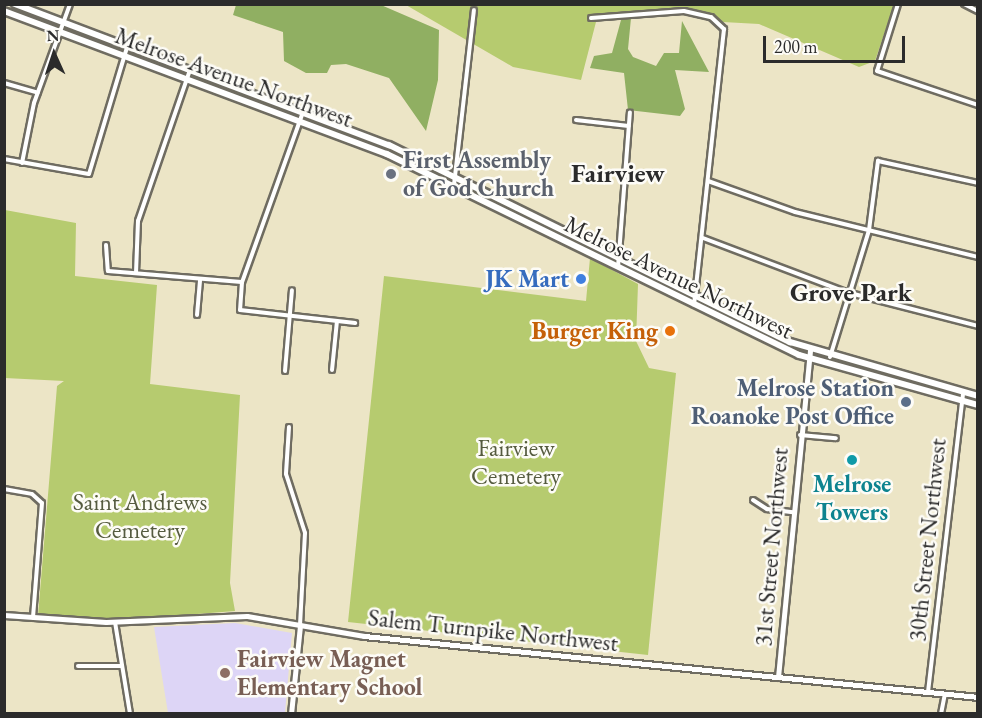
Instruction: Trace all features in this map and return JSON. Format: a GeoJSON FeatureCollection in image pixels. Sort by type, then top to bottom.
{"type":"FeatureCollection","features":[{"type":"Feature","properties":{"kind":"main road","name":"Melrose Avenue Northwest"},"geometry":{"type":"LineString","coordinates":[[15,4],[304,111],[457,176],[696,296],[810,350],[978,396]]}},
{"type":"Feature","properties":{"kind":"main road","name":"Melrose Avenue Northwest"},"geometry":{"type":"LineString","coordinates":[[4,11],[301,120],[454,185],[693,305],[807,358],[978,405]]}},
{"type":"Feature","properties":{"kind":"street"},"geometry":{"type":"LineString","coordinates":[[22,163],[38,93],[70,4]]}},
{"type":"Feature","properties":{"kind":"street"},"geometry":{"type":"LineString","coordinates":[[898,4],[877,72],[978,105]]}},
{"type":"Feature","properties":{"kind":"street"},"geometry":{"type":"LineString","coordinates":[[964,4],[978,11]]}},
{"type":"Feature","properties":{"kind":"street"},"geometry":{"type":"LineString","coordinates":[[454,185],[457,176],[474,10]]}},
{"type":"Feature","properties":{"kind":"street"},"geometry":{"type":"LineString","coordinates":[[591,18],[684,11],[722,25],[703,238],[693,305]]}},
{"type":"Feature","properties":{"kind":"street"},"geometry":{"type":"LineString","coordinates":[[4,159],[89,174],[123,55],[128,46]]}},
{"type":"Feature","properties":{"kind":"street"},"geometry":{"type":"LineString","coordinates":[[136,273],[142,208],[190,69]]}},
{"type":"Feature","properties":{"kind":"street"},"geometry":{"type":"LineString","coordinates":[[4,83],[38,93]]}},
{"type":"Feature","properties":{"kind":"street"},"geometry":{"type":"LineString","coordinates":[[304,111],[242,282],[240,310],[258,315],[355,322]]}},
{"type":"Feature","properties":{"kind":"street"},"geometry":{"type":"LineString","coordinates":[[618,267],[630,112]]}},
{"type":"Feature","properties":{"kind":"street"},"geometry":{"type":"LineString","coordinates":[[576,120],[629,126]]}},
{"type":"Feature","properties":{"kind":"street"},"geometry":{"type":"LineString","coordinates":[[830,357],[869,230],[878,161],[978,183]]}},
{"type":"Feature","properties":{"kind":"street"},"geometry":{"type":"LineString","coordinates":[[708,180],[869,230],[978,257]]}},
{"type":"Feature","properties":{"kind":"street"},"geometry":{"type":"LineString","coordinates":[[703,238],[849,293],[978,326]]}},
{"type":"Feature","properties":{"kind":"street"},"geometry":{"type":"LineString","coordinates":[[106,245],[106,270],[242,282]]}},
{"type":"Feature","properties":{"kind":"street"},"geometry":{"type":"LineString","coordinates":[[197,315],[200,279]]}},
{"type":"Feature","properties":{"kind":"street"},"geometry":{"type":"LineString","coordinates":[[285,371],[292,290]]}},
{"type":"Feature","properties":{"kind":"street"},"geometry":{"type":"LineString","coordinates":[[332,370],[337,321]]}},
{"type":"Feature","properties":{"kind":"street","name":"31st Street Northwest"},"geometry":{"type":"LineString","coordinates":[[778,677],[799,435],[807,358],[810,350]]}},
{"type":"Feature","properties":{"kind":"street","name":"30th Street Northwest"},"geometry":{"type":"LineString","coordinates":[[928,692],[960,401],[963,393]]}},
{"type":"Feature","properties":{"kind":"street"},"geometry":{"type":"LineString","coordinates":[[289,427],[286,474],[305,533],[300,625],[291,714]]}},
{"type":"Feature","properties":{"kind":"street"},"geometry":{"type":"LineString","coordinates":[[799,435],[836,438]]}},
{"type":"Feature","properties":{"kind":"street"},"geometry":{"type":"LineString","coordinates":[[4,489],[36,495],[42,514],[33,618]]}},
{"type":"Feature","properties":{"kind":"street"},"geometry":{"type":"LineString","coordinates":[[753,500],[767,509],[793,512]]}},
{"type":"Feature","properties":{"kind":"street","name":"Salem Turnpike Northwest"},"geometry":{"type":"LineString","coordinates":[[4,615],[115,622],[236,615],[300,625],[978,697]]}},
{"type":"Feature","properties":{"kind":"street"},"geometry":{"type":"LineString","coordinates":[[115,622],[130,714]]}},
{"type":"Feature","properties":{"kind":"street"},"geometry":{"type":"LineString","coordinates":[[78,666],[122,666]]}},
{"type":"Feature","properties":{"kind":"street"},"geometry":{"type":"LineString","coordinates":[[941,714],[945,694]]}},
{"type":"Feature","properties":{"kind":"shaded area","name":"Fairview Magnet Elementary School"},"geometry":{"type":"Polygon","coordinates":[[[235,623],[292,633],[285,713],[168,713],[154,627],[235,623]]]}},
{"type":"Feature","properties":{"kind":"green space"},"geometry":{"type":"Polygon","coordinates":[[[236,5],[381,5],[439,30],[438,80],[426,131],[389,78],[346,64],[331,65],[327,73],[306,73],[284,61],[283,32],[233,15],[236,5]]]}},
{"type":"Feature","properties":{"kind":"green space"},"geometry":{"type":"Polygon","coordinates":[[[406,5],[894,5],[875,61],[859,67],[759,24],[723,22],[693,10],[614,12],[596,22],[581,80],[513,67],[406,5]]]}},
{"type":"Feature","properties":{"kind":"green space"},"geometry":{"type":"Polygon","coordinates":[[[631,18],[628,49],[633,57],[656,66],[664,53],[679,53],[682,21],[709,72],[675,70],[685,109],[680,116],[628,110],[624,73],[590,68],[594,56],[612,53],[621,20],[631,18]]]}},
{"type":"Feature","properties":{"kind":"green space","name":"Saint Andrews Cemetery"},"geometry":{"type":"Polygon","coordinates":[[[5,210],[76,223],[75,276],[157,285],[150,384],[240,395],[230,583],[235,611],[134,619],[38,616],[57,386],[64,381],[5,378],[5,210]]]}},
{"type":"Feature","properties":{"kind":"green space","name":"Fairview Cemetery"},"geometry":{"type":"Polygon","coordinates":[[[590,258],[638,284],[636,341],[649,368],[676,373],[648,655],[348,622],[384,276],[586,301],[590,258]]]}},
{"type":"Feature","properties":{"kind":"place","name":"First Assembly of God Church"},"geometry":{"type":"Point","coordinates":[391,174]}},
{"type":"Feature","properties":{"kind":"place","name":"JK Mart"},"geometry":{"type":"Point","coordinates":[581,279]}},
{"type":"Feature","properties":{"kind":"place","name":"Burger King"},"geometry":{"type":"Point","coordinates":[670,331]}},
{"type":"Feature","properties":{"kind":"place","name":"Melrose Station Roanoke Post Office"},"geometry":{"type":"Point","coordinates":[906,402]}},
{"type":"Feature","properties":{"kind":"place","name":"Melrose Towers"},"geometry":{"type":"Point","coordinates":[852,460]}},
{"type":"Feature","properties":{"kind":"place","name":"Fairview Magnet Elementary School"},"geometry":{"type":"Point","coordinates":[225,673]}},
{"type":"Feature","properties":{"kind":"district","name":"Fairview"},"geometry":{"type":"Point","coordinates":[618,174]}},
{"type":"Feature","properties":{"kind":"district","name":"Grove Park"},"geometry":{"type":"Point","coordinates":[851,293]}}]}
